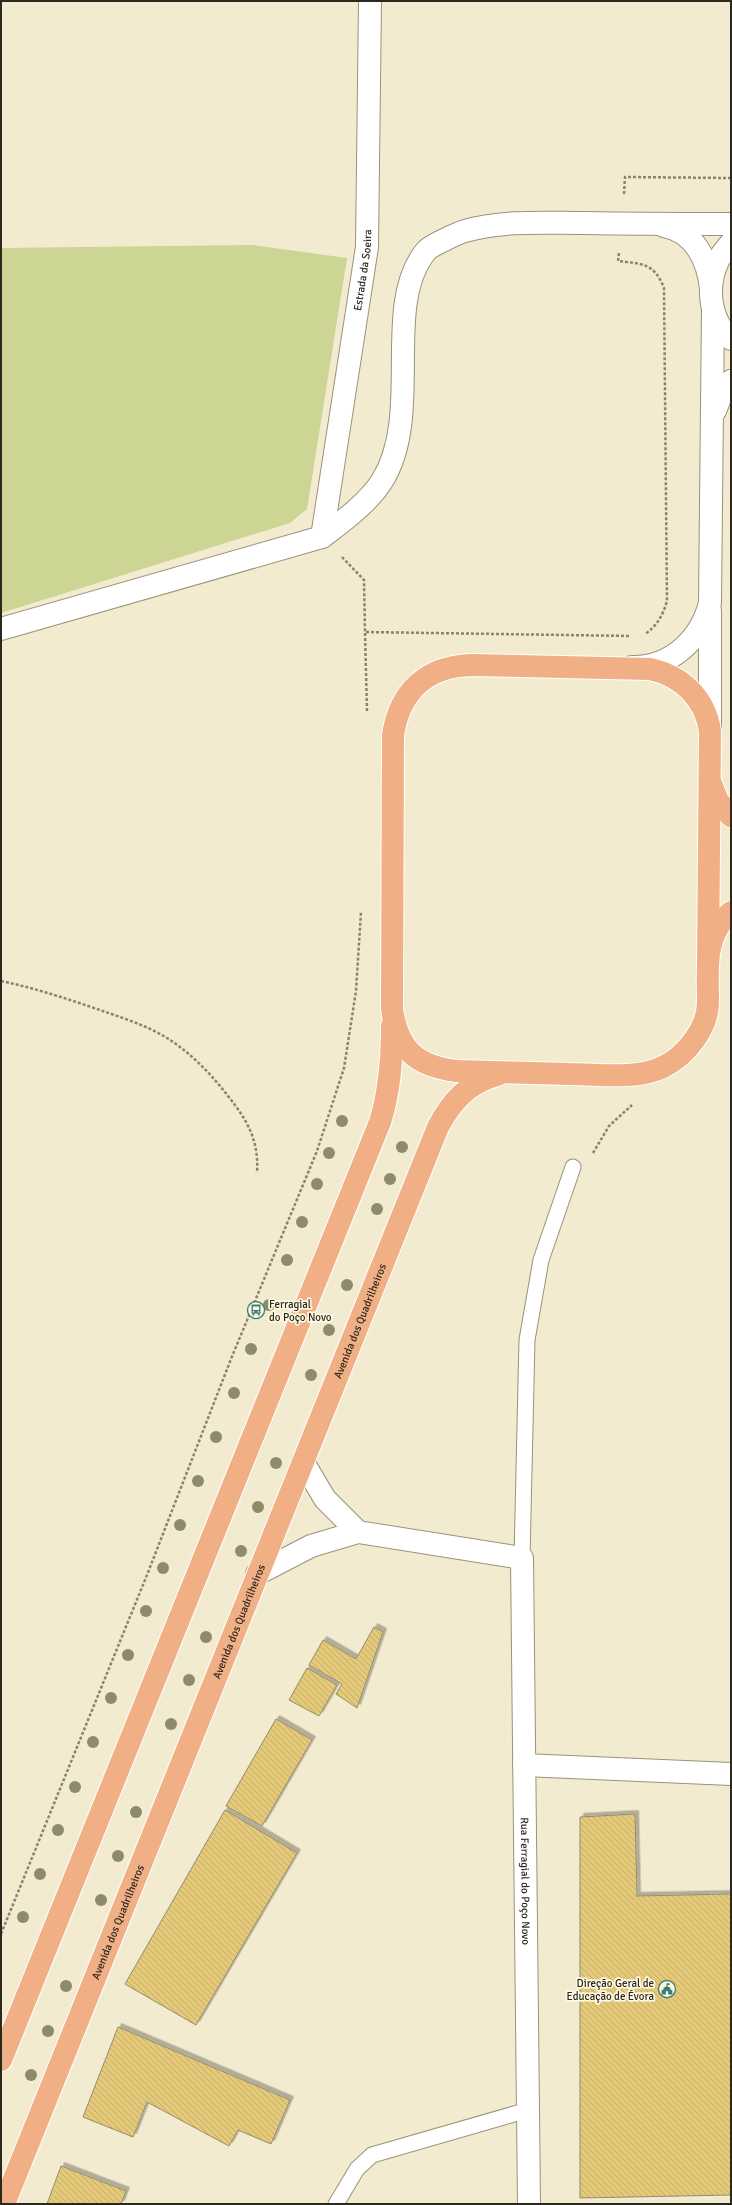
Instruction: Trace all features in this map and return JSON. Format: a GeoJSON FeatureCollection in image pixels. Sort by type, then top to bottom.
{"type":"FeatureCollection","features":[{"type":"Feature","properties":{"kind":"main road"},"geometry":{"type":"LineString","coordinates":[[1,2060],[380,1122],[387,1100],[390,1077],[392,1009],[393,735],[399,712],[412,690],[422,678],[437,670],[457,665],[627,667],[661,671],[692,691],[704,708],[710,731],[708,1005],[704,1021],[690,1046],[676,1060],[662,1068],[628,1075],[457,1072],[437,1069],[418,1060],[403,1045],[394,1028],[392,1009]]}},
{"type":"Feature","properties":{"kind":"main road"},"geometry":{"type":"LineString","coordinates":[[709,776],[718,801],[731,816]]}},
{"type":"Feature","properties":{"kind":"main road"},"geometry":{"type":"LineString","coordinates":[[708,966],[712,937],[719,924],[731,912]]}},
{"type":"Feature","properties":{"kind":"main road","name":"Avenida dos Quadrilheiros"},"geometry":{"type":"LineString","coordinates":[[4,2204],[438,1127],[447,1110],[462,1093],[479,1082],[511,1072]]}},
{"type":"Feature","properties":{"kind":"street","name":"Estrada da Soeira"},"geometry":{"type":"LineString","coordinates":[[322,537],[367,247],[370,1]]}},
{"type":"Feature","properties":{"kind":"street"},"geometry":{"type":"LineString","coordinates":[[1,629],[322,537],[352,515],[382,481],[397,445],[403,409],[405,318],[410,278],[426,250],[464,231],[512,222],[731,224]]}},
{"type":"Feature","properties":{"kind":"street"},"geometry":{"type":"LineString","coordinates":[[644,224],[669,227],[685,235],[704,256],[707,263],[716,321],[731,339]]}},
{"type":"Feature","properties":{"kind":"street"},"geometry":{"type":"LineString","coordinates":[[710,731],[713,274],[719,259],[731,243]]}},
{"type":"Feature","properties":{"kind":"street"},"geometry":{"type":"LineString","coordinates":[[713,422],[716,405],[731,381]]}},
{"type":"Feature","properties":{"kind":"street"},"geometry":{"type":"LineString","coordinates":[[627,667],[638,667],[656,663],[676,655],[685,647],[693,639],[706,616],[710,587]]}},
{"type":"Feature","properties":{"kind":"street"},"geometry":{"type":"LineString","coordinates":[[303,1462],[325,1499],[358,1532]]}},
{"type":"Feature","properties":{"kind":"street"},"geometry":{"type":"LineString","coordinates":[[257,1574],[311,1546],[358,1532],[522,1558]]}},
{"type":"Feature","properties":{"kind":"street","name":"Rua Ferragial do Poço Novo"},"geometry":{"type":"LineString","coordinates":[[522,1558],[529,2204]]}},
{"type":"Feature","properties":{"kind":"street"},"geometry":{"type":"LineString","coordinates":[[524,1765],[731,1774]]}},
{"type":"Feature","properties":{"kind":"lane"},"geometry":{"type":"LineString","coordinates":[[522,1558],[527,1340],[541,1260],[573,1167]]}},
{"type":"Feature","properties":{"kind":"lane"},"geometry":{"type":"LineString","coordinates":[[336,2204],[341,2192],[357,2169],[372,2155],[528,2110]]}},
{"type":"Feature","properties":{"kind":"path"},"geometry":{"type":"LineString","coordinates":[[322,537],[364,580],[365,632]]}},
{"type":"Feature","properties":{"kind":"path"},"geometry":{"type":"LineString","coordinates":[[1,981],[40,989],[115,1015],[144,1027],[173,1043],[216,1080],[240,1110],[253,1135],[258,1156],[257,1173]]}},
{"type":"Feature","properties":{"kind":"path"},"geometry":{"type":"LineString","coordinates":[[592,1154],[609,1126],[626,1109],[637,1102]]}},
{"type":"Feature","properties":{"kind":"green space"},"geometry":{"type":"Polygon","coordinates":[[[253,245],[347,258],[307,509],[290,523],[1,613],[1,248],[253,245]]]}},
{"type":"Feature","properties":{"kind":"building"},"geometry":{"type":"Polygon","coordinates":[[[374,1627],[383,1632],[357,1708],[336,1694],[342,1684],[309,1665],[323,1640],[356,1659],[374,1627]]]}},
{"type":"Feature","properties":{"kind":"building"},"geometry":{"type":"Polygon","coordinates":[[[307,1668],[337,1685],[319,1716],[289,1700],[307,1668]]]}},
{"type":"Feature","properties":{"kind":"building"},"geometry":{"type":"Polygon","coordinates":[[[276,1719],[312,1740],[262,1826],[226,1806],[276,1719]]]}},
{"type":"Feature","properties":{"kind":"building"},"geometry":{"type":"Polygon","coordinates":[[[225,1810],[297,1853],[196,2025],[125,1984],[225,1810]]]}},
{"type":"Feature","properties":{"kind":"building","name":"Direção Geral de Educação de Évora"},"geometry":{"type":"Polygon","coordinates":[[[635,1814],[637,1896],[731,1894],[731,2195],[580,2198],[580,1817],[635,1814]]]}},
{"type":"Feature","properties":{"kind":"building"},"geometry":{"type":"Polygon","coordinates":[[[118,2027],[290,2100],[271,2144],[238,2130],[229,2146],[147,2102],[133,2137],[83,2117],[118,2027]]]}},
{"type":"Feature","properties":{"kind":"building"},"geometry":{"type":"Polygon","coordinates":[[[61,2166],[126,2191],[121,2204],[47,2204],[61,2166]]]}},
{"type":"Feature","properties":{"kind":"place","name":"Ferragial do Poço Novo"},"geometry":{"type":"Point","coordinates":[256,1310]}},
{"type":"Feature","properties":{"kind":"place","name":"Direção Geral de Educação de Évora"},"geometry":{"type":"Point","coordinates":[667,1989]}}]}
